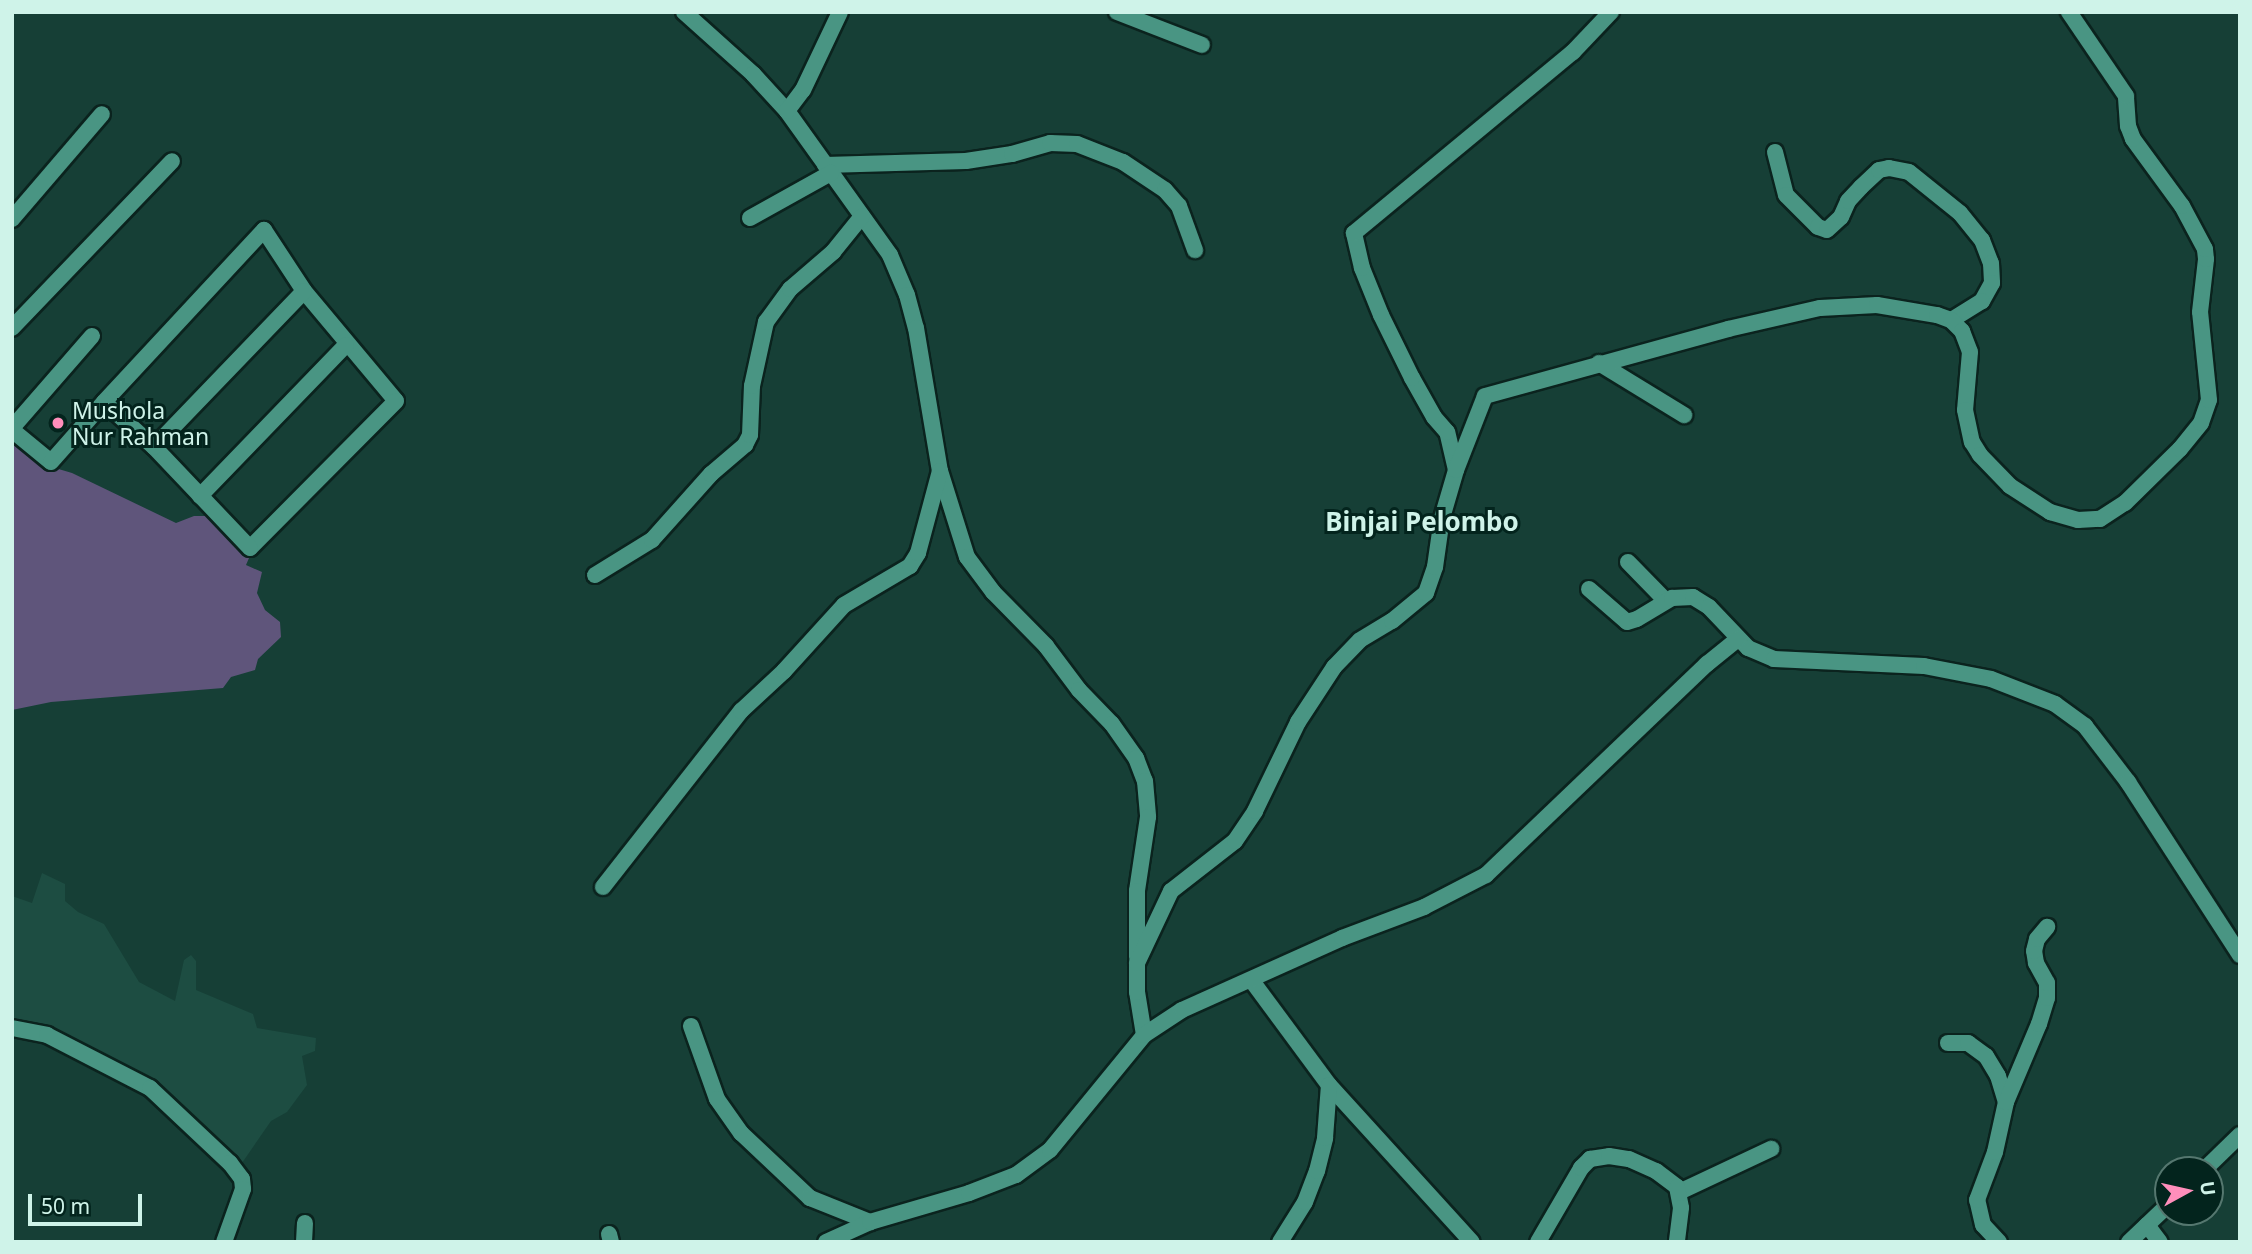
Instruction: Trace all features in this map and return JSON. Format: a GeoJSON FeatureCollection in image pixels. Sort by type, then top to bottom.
{"type":"FeatureCollection","features":[{"type":"Feature","properties":{"kind":"street"},"geometry":{"type":"LineString","coordinates":[[684,12],[752,74],[787,111],[890,256],[907,295],[916,328],[940,471],[960,542],[978,575],[1046,646],[1079,690],[1112,724],[1136,758],[1145,781],[1148,817],[1137,891],[1137,992],[1144,1035]]}},
{"type":"Feature","properties":{"kind":"street"},"geometry":{"type":"LineString","coordinates":[[787,111],[803,90],[840,12]]}},
{"type":"Feature","properties":{"kind":"street"},"geometry":{"type":"LineString","coordinates":[[1116,12],[1202,46]]}},
{"type":"Feature","properties":{"kind":"street"},"geometry":{"type":"LineString","coordinates":[[1456,470],[1447,432],[1412,378],[1381,315],[1362,268],[1354,233],[1573,52],[1611,12]]}},
{"type":"Feature","properties":{"kind":"street"},"geometry":{"type":"LineString","coordinates":[[1137,963],[1171,891],[1235,841],[1255,811],[1298,722],[1334,667],[1360,640],[1392,621],[1426,593],[1435,567],[1442,518],[1456,470],[1485,396],[1728,329],[1840,306],[1894,306],[1951,320],[1962,331],[1970,352],[1965,410],[1972,442],[1980,455],[2010,486],[2065,517],[2092,520],[2117,510],[2180,449],[2205,415],[2209,388],[2200,312],[2206,259],[2202,238],[2137,146],[2128,126],[2126,96],[2069,12]]}},
{"type":"Feature","properties":{"kind":"street"},"geometry":{"type":"LineString","coordinates":[[12,219],[102,114]]}},
{"type":"Feature","properties":{"kind":"street"},"geometry":{"type":"LineString","coordinates":[[750,218],[828,169],[965,161],[1012,154],[1050,143],[1077,144],[1123,162],[1165,190],[1179,206],[1195,250]]}},
{"type":"Feature","properties":{"kind":"street"},"geometry":{"type":"LineString","coordinates":[[1774,152],[1786,195],[1818,227],[1827,230],[1841,217],[1848,201],[1861,187],[1879,170],[1889,168],[1909,172],[1960,214],[1982,240],[1991,263],[1992,283],[1982,301],[1951,320]]}},
{"type":"Feature","properties":{"kind":"street"},"geometry":{"type":"LineString","coordinates":[[12,328],[172,162]]}},
{"type":"Feature","properties":{"kind":"street"},"geometry":{"type":"LineString","coordinates":[[595,575],[652,540],[706,479],[745,445],[750,435],[752,386],[766,322],[790,289],[833,252],[862,216]]}},
{"type":"Feature","properties":{"kind":"street"},"geometry":{"type":"LineString","coordinates":[[92,336],[12,430],[51,462],[104,402],[264,230],[304,291],[346,345],[396,401],[250,548],[153,447],[104,402]]}},
{"type":"Feature","properties":{"kind":"street"},"geometry":{"type":"LineString","coordinates":[[153,447],[304,291]]}},
{"type":"Feature","properties":{"kind":"street"},"geometry":{"type":"LineString","coordinates":[[200,496],[346,345]]}},
{"type":"Feature","properties":{"kind":"street"},"geometry":{"type":"LineString","coordinates":[[1599,363],[1684,415]]}},
{"type":"Feature","properties":{"kind":"street"},"geometry":{"type":"LineString","coordinates":[[603,887],[741,711],[784,671],[844,605],[910,566],[922,542],[940,471]]}},
{"type":"Feature","properties":{"kind":"street"},"geometry":{"type":"LineString","coordinates":[[1628,562],[1666,601]]}},
{"type":"Feature","properties":{"kind":"street"},"geometry":{"type":"LineString","coordinates":[[1589,589],[1627,621],[1637,619],[1666,601],[1687,596],[1699,600],[1755,653],[1774,659],[1924,666],[1991,679],[2055,704],[2085,726],[2127,782],[2240,955]]}},
{"type":"Feature","properties":{"kind":"street"},"geometry":{"type":"LineString","coordinates":[[826,1242],[870,1222],[969,1193],[1016,1175],[1050,1150],[1144,1035],[1182,1010],[1252,981],[1342,938],[1424,907],[1486,875],[1707,663],[1738,639]]}},
{"type":"Feature","properties":{"kind":"street"},"geometry":{"type":"LineString","coordinates":[[1999,1242],[1983,1225],[1977,1200],[1995,1152],[2006,1102],[2047,998],[2047,983],[2036,962],[2034,951],[2037,939],[2047,927]]}},
{"type":"Feature","properties":{"kind":"street"},"geometry":{"type":"LineString","coordinates":[[1252,981],[1329,1085],[1472,1242]]}},
{"type":"Feature","properties":{"kind":"street"},"geometry":{"type":"LineString","coordinates":[[691,1026],[717,1099],[748,1141],[810,1198],[870,1222]]}},
{"type":"Feature","properties":{"kind":"street"},"geometry":{"type":"LineString","coordinates":[[12,1028],[47,1035],[150,1088],[230,1163],[242,1179],[243,1189],[224,1242]]}},
{"type":"Feature","properties":{"kind":"street"},"geometry":{"type":"LineString","coordinates":[[1948,1044],[1968,1043],[1986,1056],[1997,1076],[2006,1102]]}},
{"type":"Feature","properties":{"kind":"street"},"geometry":{"type":"LineString","coordinates":[[1280,1242],[1306,1202],[1317,1171],[1325,1138],[1329,1085]]}},
{"type":"Feature","properties":{"kind":"street"},"geometry":{"type":"LineString","coordinates":[[2220,1156],[2239,1139]]}},
{"type":"Feature","properties":{"kind":"street"},"geometry":{"type":"LineString","coordinates":[[1679,1192],[1771,1149]]}},
{"type":"Feature","properties":{"kind":"street"},"geometry":{"type":"LineString","coordinates":[[1538,1242],[1575,1175],[1593,1158],[1613,1156],[1634,1161],[1671,1181],[1679,1192],[1681,1208],[1677,1242]]}},
{"type":"Feature","properties":{"kind":"street"},"geometry":{"type":"LineString","coordinates":[[2129,1242],[2154,1218]]}},
{"type":"Feature","properties":{"kind":"street"},"geometry":{"type":"LineString","coordinates":[[304,1242],[305,1223]]}},
{"type":"Feature","properties":{"kind":"street"},"geometry":{"type":"LineString","coordinates":[[2147,1225],[2160,1242]]}},
{"type":"Feature","properties":{"kind":"shaded area"},"geometry":{"type":"Polygon","coordinates":[[[12,441],[45,465],[72,473],[176,523],[194,516],[207,516],[225,531],[249,558],[246,565],[262,572],[257,593],[265,610],[280,622],[281,637],[258,659],[255,670],[231,677],[223,688],[51,702],[12,710],[12,441]]]}},
{"type":"Feature","properties":{"kind":"shaded area"},"geometry":{"type":"Polygon","coordinates":[[[42,873],[65,884],[65,901],[78,912],[104,924],[139,982],[175,1001],[184,960],[191,955],[196,961],[196,990],[253,1014],[257,1028],[316,1038],[315,1051],[302,1056],[307,1085],[287,1112],[271,1121],[242,1163],[168,1097],[60,1036],[12,1019],[12,896],[32,903],[42,873]]]}},
{"type":"Feature","properties":{"kind":"place","name":"Mushola Nur Rahman"},"geometry":{"type":"Point","coordinates":[58,423]}},
{"type":"Feature","properties":{"kind":"district","name":"Binjai Pelombo"},"geometry":{"type":"Point","coordinates":[1422,522]}}]}
